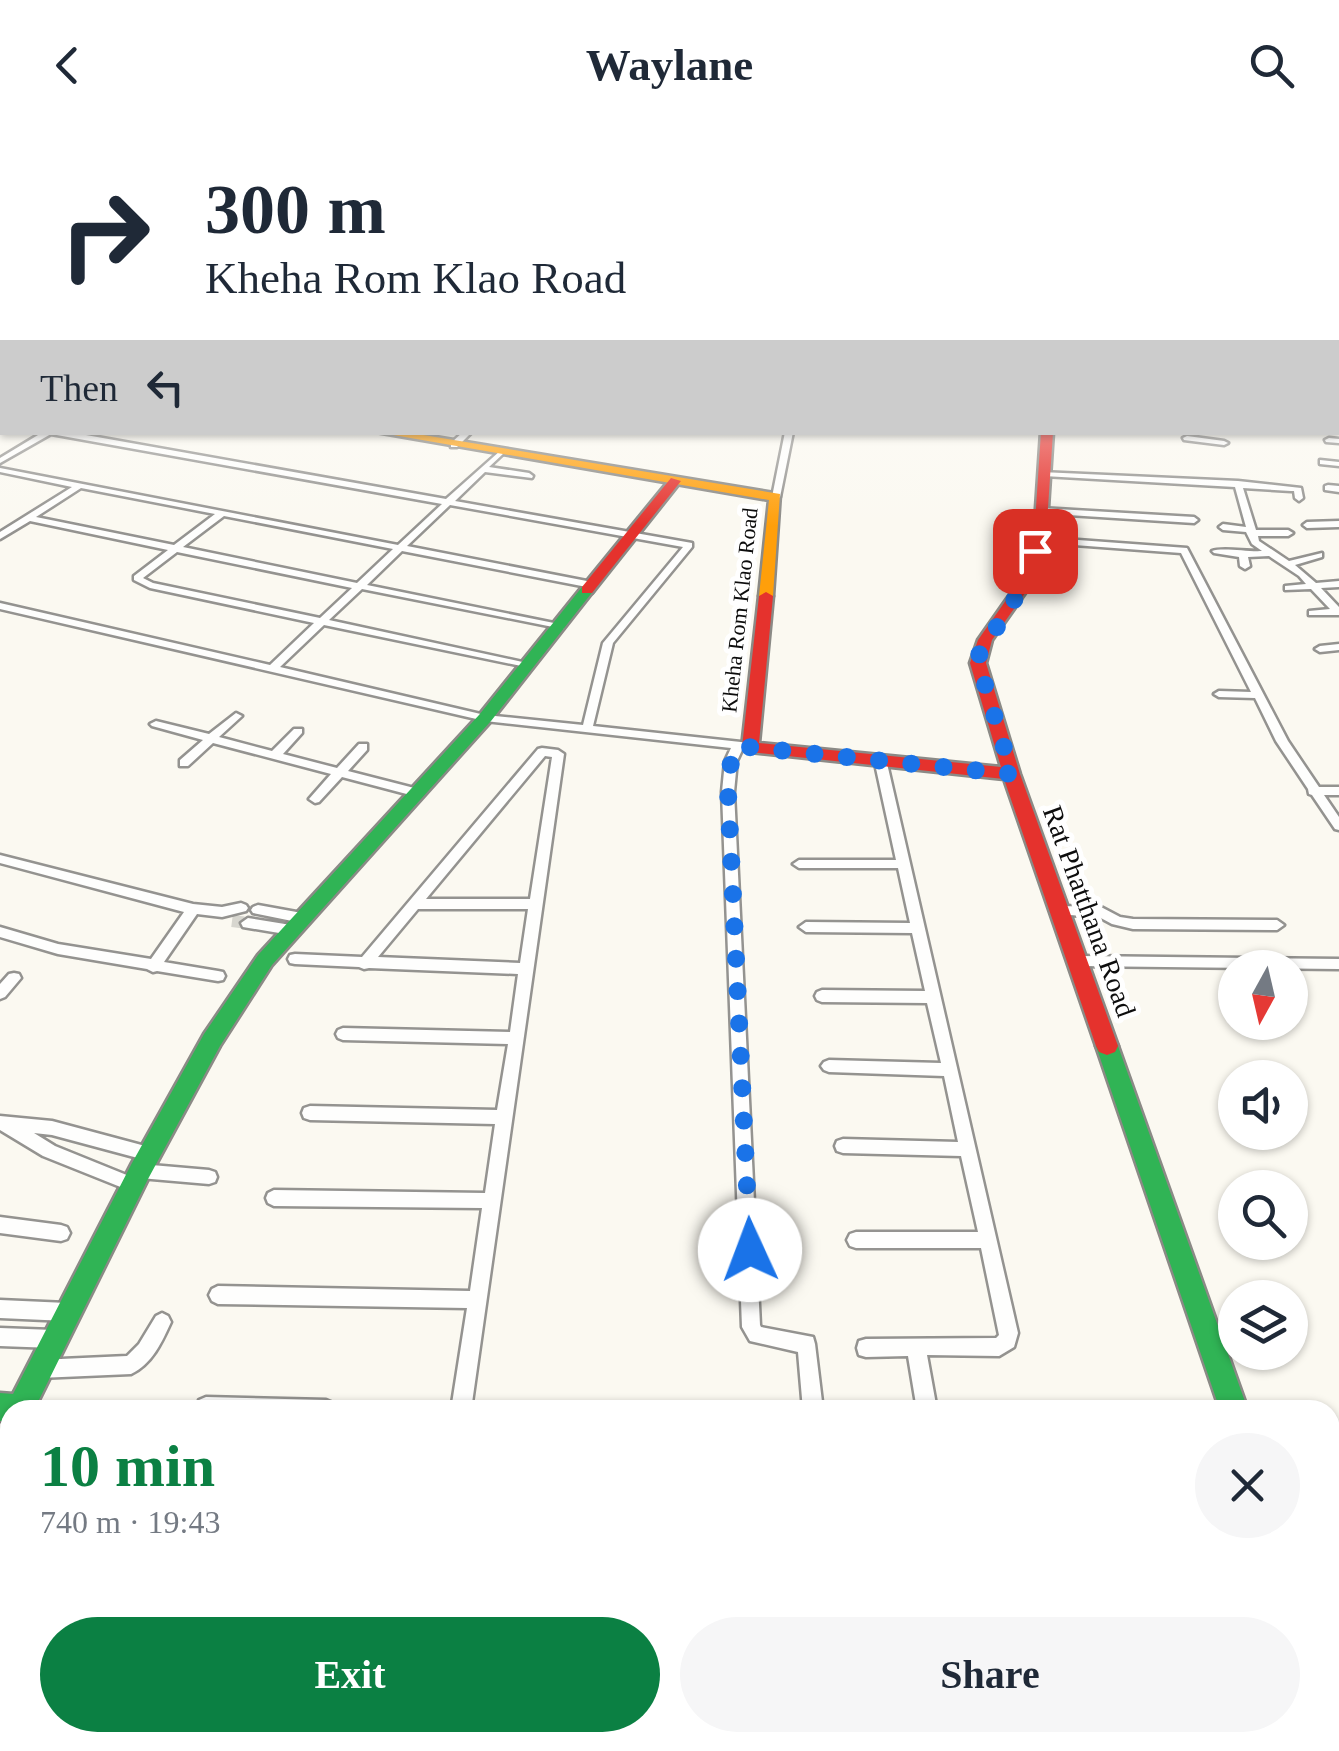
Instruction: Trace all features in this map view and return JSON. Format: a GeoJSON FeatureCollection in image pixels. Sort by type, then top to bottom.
{"type":"FeatureCollection","features":[{"type":"Feature","properties":{"kind":"street"},"geometry":{"type":"LineString","coordinates":[[0,461],[46,435]]}},
{"type":"Feature","properties":{"kind":"street"},"geometry":{"type":"LineString","coordinates":[[68,435],[689,544],[608,644],[588,730]]}},
{"type":"Feature","properties":{"kind":"street","name":"Kheha Rom Klao Road"},"geometry":{"type":"LineString","coordinates":[[415,435],[461,439],[500,453],[776,497],[744,746],[1012,774]]}},
{"type":"Feature","properties":{"kind":"street"},"geometry":{"type":"LineString","coordinates":[[776,497],[789,435]]}},
{"type":"Feature","properties":{"kind":"street","name":"Rat Phatthana Road"},"geometry":{"type":"LineString","coordinates":[[1047,435],[1037,540],[1027,580],[977,658],[1012,774],[1231,1400]]}},
{"type":"Feature","properties":{"kind":"street"},"geometry":{"type":"LineString","coordinates":[[1187,438],[1224,442]]}},
{"type":"Feature","properties":{"kind":"street"},"geometry":{"type":"LineString","coordinates":[[273,668],[500,453]]}},
{"type":"Feature","properties":{"kind":"street"},"geometry":{"type":"LineString","coordinates":[[1323,462],[1339,464]]}},
{"type":"Feature","properties":{"kind":"street"},"geometry":{"type":"LineString","coordinates":[[483,468],[530,476]]}},
{"type":"Feature","properties":{"kind":"street"},"geometry":{"type":"LineString","coordinates":[[0,470],[592,585]]}},
{"type":"Feature","properties":{"kind":"street"},"geometry":{"type":"LineString","coordinates":[[1044,474],[1294,488],[1298,498]]}},
{"type":"Feature","properties":{"kind":"street"},"geometry":{"type":"LineString","coordinates":[[24,1400],[66,1312],[212,1040],[265,960],[485,718],[675,481]]}},
{"type":"Feature","properties":{"kind":"street"},"geometry":{"type":"LineString","coordinates":[[1238,484],[1249,532],[1268,553],[1316,587],[1338,612]]}},
{"type":"Feature","properties":{"kind":"street"},"geometry":{"type":"LineString","coordinates":[[0,536],[78,486]]}},
{"type":"Feature","properties":{"kind":"street"},"geometry":{"type":"LineString","coordinates":[[1040,511],[1194,520]]}},
{"type":"Feature","properties":{"kind":"street"},"geometry":{"type":"LineString","coordinates":[[221,514],[138,578],[150,585],[528,666]]}},
{"type":"Feature","properties":{"kind":"street"},"geometry":{"type":"LineString","coordinates":[[27,518],[559,627]]}},
{"type":"Feature","properties":{"kind":"street"},"geometry":{"type":"LineString","coordinates":[[1308,525],[1339,524]]}},
{"type":"Feature","properties":{"kind":"street"},"geometry":{"type":"LineString","coordinates":[[1223,528],[1288,533]]}},
{"type":"Feature","properties":{"kind":"street"},"geometry":{"type":"LineString","coordinates":[[1037,540],[1184,550],[1258,695],[1312,791],[1339,826]]}},
{"type":"Feature","properties":{"kind":"street"},"geometry":{"type":"LineString","coordinates":[[1217,552],[1244,561],[1268,553]]}},
{"type":"Feature","properties":{"kind":"street"},"geometry":{"type":"LineString","coordinates":[[1288,564],[1319,555]]}},
{"type":"Feature","properties":{"kind":"street"},"geometry":{"type":"LineString","coordinates":[[1288,588],[1339,584]]}},
{"type":"Feature","properties":{"kind":"street"},"geometry":{"type":"LineString","coordinates":[[0,606],[485,718],[744,746]]}},
{"type":"Feature","properties":{"kind":"street"},"geometry":{"type":"LineString","coordinates":[[1313,613],[1338,612]]}},
{"type":"Feature","properties":{"kind":"street"},"geometry":{"type":"LineString","coordinates":[[1320,649],[1339,648]]}},
{"type":"Feature","properties":{"kind":"street"},"geometry":{"type":"LineString","coordinates":[[1219,694],[1258,695]]}},
{"type":"Feature","properties":{"kind":"street"},"geometry":{"type":"LineString","coordinates":[[184,763],[236,716]]}},
{"type":"Feature","properties":{"kind":"street"},"geometry":{"type":"LineString","coordinates":[[156,724],[418,793]]}},
{"type":"Feature","properties":{"kind":"street"},"geometry":{"type":"LineString","coordinates":[[364,964],[542,752],[554,726]]}},
{"type":"Feature","properties":{"kind":"street"},"geometry":{"type":"LineString","coordinates":[[463,1400],[558,754],[568,728]]}},
{"type":"Feature","properties":{"kind":"street"},"geometry":{"type":"LineString","coordinates":[[274,756],[298,731]]}},
{"type":"Feature","properties":{"kind":"street"},"geometry":{"type":"LineString","coordinates":[[744,746],[731,761],[728,792],[752,1327],[756,1336],[806,1344],[813,1400]]}},
{"type":"Feature","properties":{"kind":"street"},"geometry":{"type":"LineString","coordinates":[[315,799],[364,747]]}},
{"type":"Feature","properties":{"kind":"street"},"geometry":{"type":"LineString","coordinates":[[542,752],[558,754]]}},
{"type":"Feature","properties":{"kind":"street"},"geometry":{"type":"LineString","coordinates":[[866,1348],[999,1347],[1007,1341],[1009,1333],[880,759]]}},
{"type":"Feature","properties":{"kind":"street"},"geometry":{"type":"LineString","coordinates":[[1312,791],[1339,790]]}},
{"type":"Feature","properties":{"kind":"street"},"geometry":{"type":"LineString","coordinates":[[0,859],[193,909],[297,924]]}},
{"type":"Feature","properties":{"kind":"street"},"geometry":{"type":"LineString","coordinates":[[799,864],[904,864]]}},
{"type":"Feature","properties":{"kind":"street"},"geometry":{"type":"LineString","coordinates":[[414,904],[535,904]]}},
{"type":"Feature","properties":{"kind":"street"},"geometry":{"type":"LineString","coordinates":[[153,967],[193,909]]}},
{"type":"Feature","properties":{"kind":"street"},"geometry":{"type":"LineString","coordinates":[[258,910],[297,924]]}},
{"type":"Feature","properties":{"kind":"street"},"geometry":{"type":"LineString","coordinates":[[1060,911],[1101,912],[1117,922],[1133,924],[1277,925]]}},
{"type":"Feature","properties":{"kind":"street"},"geometry":{"type":"LineString","coordinates":[[806,927],[918,928]]}},
{"type":"Feature","properties":{"kind":"street"},"geometry":{"type":"LineString","coordinates":[[0,932],[58,949],[218,976]]}},
{"type":"Feature","properties":{"kind":"street"},"geometry":{"type":"LineString","coordinates":[[295,959],[525,969]]}},
{"type":"Feature","properties":{"kind":"street"},"geometry":{"type":"LineString","coordinates":[[1080,961],[1339,964]]}},
{"type":"Feature","properties":{"kind":"street"},"geometry":{"type":"LineString","coordinates":[[0,993],[14,978]]}},
{"type":"Feature","properties":{"kind":"street"},"geometry":{"type":"LineString","coordinates":[[822,996],[934,997]]}},
{"type":"Feature","properties":{"kind":"street"},"geometry":{"type":"LineString","coordinates":[[343,1034],[516,1038]]}},
{"type":"Feature","properties":{"kind":"street"},"geometry":{"type":"LineString","coordinates":[[829,1066],[948,1070]]}},
{"type":"Feature","properties":{"kind":"street"},"geometry":{"type":"LineString","coordinates":[[310,1113],[503,1117]]}},
{"type":"Feature","properties":{"kind":"street"},"geometry":{"type":"LineString","coordinates":[[5,1125],[52,1128],[141,1170]]}},
{"type":"Feature","properties":{"kind":"street"},"geometry":{"type":"LineString","coordinates":[[5,1125],[49,1151],[141,1170],[209,1177]]}},
{"type":"Feature","properties":{"kind":"street"},"geometry":{"type":"LineString","coordinates":[[844,1146],[966,1149]]}},
{"type":"Feature","properties":{"kind":"street"},"geometry":{"type":"LineString","coordinates":[[274,1198],[492,1201]]}},
{"type":"Feature","properties":{"kind":"street"},"geometry":{"type":"LineString","coordinates":[[0,1225],[61,1233]]}},
{"type":"Feature","properties":{"kind":"street"},"geometry":{"type":"LineString","coordinates":[[856,1240],[986,1240]]}},
{"type":"Feature","properties":{"kind":"street"},"geometry":{"type":"LineString","coordinates":[[218,1295],[478,1300]]}},
{"type":"Feature","properties":{"kind":"street"},"geometry":{"type":"LineString","coordinates":[[0,1308],[66,1312]]}},
{"type":"Feature","properties":{"kind":"street"},"geometry":{"type":"LineString","coordinates":[[39,1369],[131,1364],[146,1352],[162,1322]]}},
{"type":"Feature","properties":{"kind":"street"},"geometry":{"type":"LineString","coordinates":[[0,1338],[53,1339]]}},
{"type":"Feature","properties":{"kind":"street"},"geometry":{"type":"LineString","coordinates":[[916,1346],[925,1400]]}},
{"type":"Feature","properties":{"kind":"tunnel"},"geometry":{"type":"LineString","coordinates":[[232,921],[248,923]]}},
{"type":"Feature","properties":{"kind":"traffic: fast"},"geometry":{"type":"LineString","coordinates":[[25,1400],[140,1171],[212,1040],[265,960],[485,718],[587,590]]}},
{"type":"Feature","properties":{"kind":"traffic: fast"},"geometry":{"type":"LineString","coordinates":[[1107,1046],[1231,1400]]}},
{"type":"Feature","properties":{"kind":"traffic: slow"},"geometry":{"type":"LineString","coordinates":[[399,435],[776,497],[766,596]]}},
{"type":"Feature","properties":{"kind":"traffic: jam"},"geometry":{"type":"LineString","coordinates":[[1047,435],[1035,559],[1023,586],[985,640],[978,663],[1011,774],[1107,1046]]}},
{"type":"Feature","properties":{"kind":"traffic: jam"},"geometry":{"type":"LineString","coordinates":[[587,590],[675,481]]}},
{"type":"Feature","properties":{"kind":"traffic: jam"},"geometry":{"type":"LineString","coordinates":[[766,596],[750,747],[1011,774]]}},
{"type":"Feature","properties":{"kind":"route"},"geometry":{"type":"LineString","coordinates":[[750,1250],[728,792],[731,761],[738,746],[1012,774],[977,658],[1027,580],[1035,551]]}}]}
